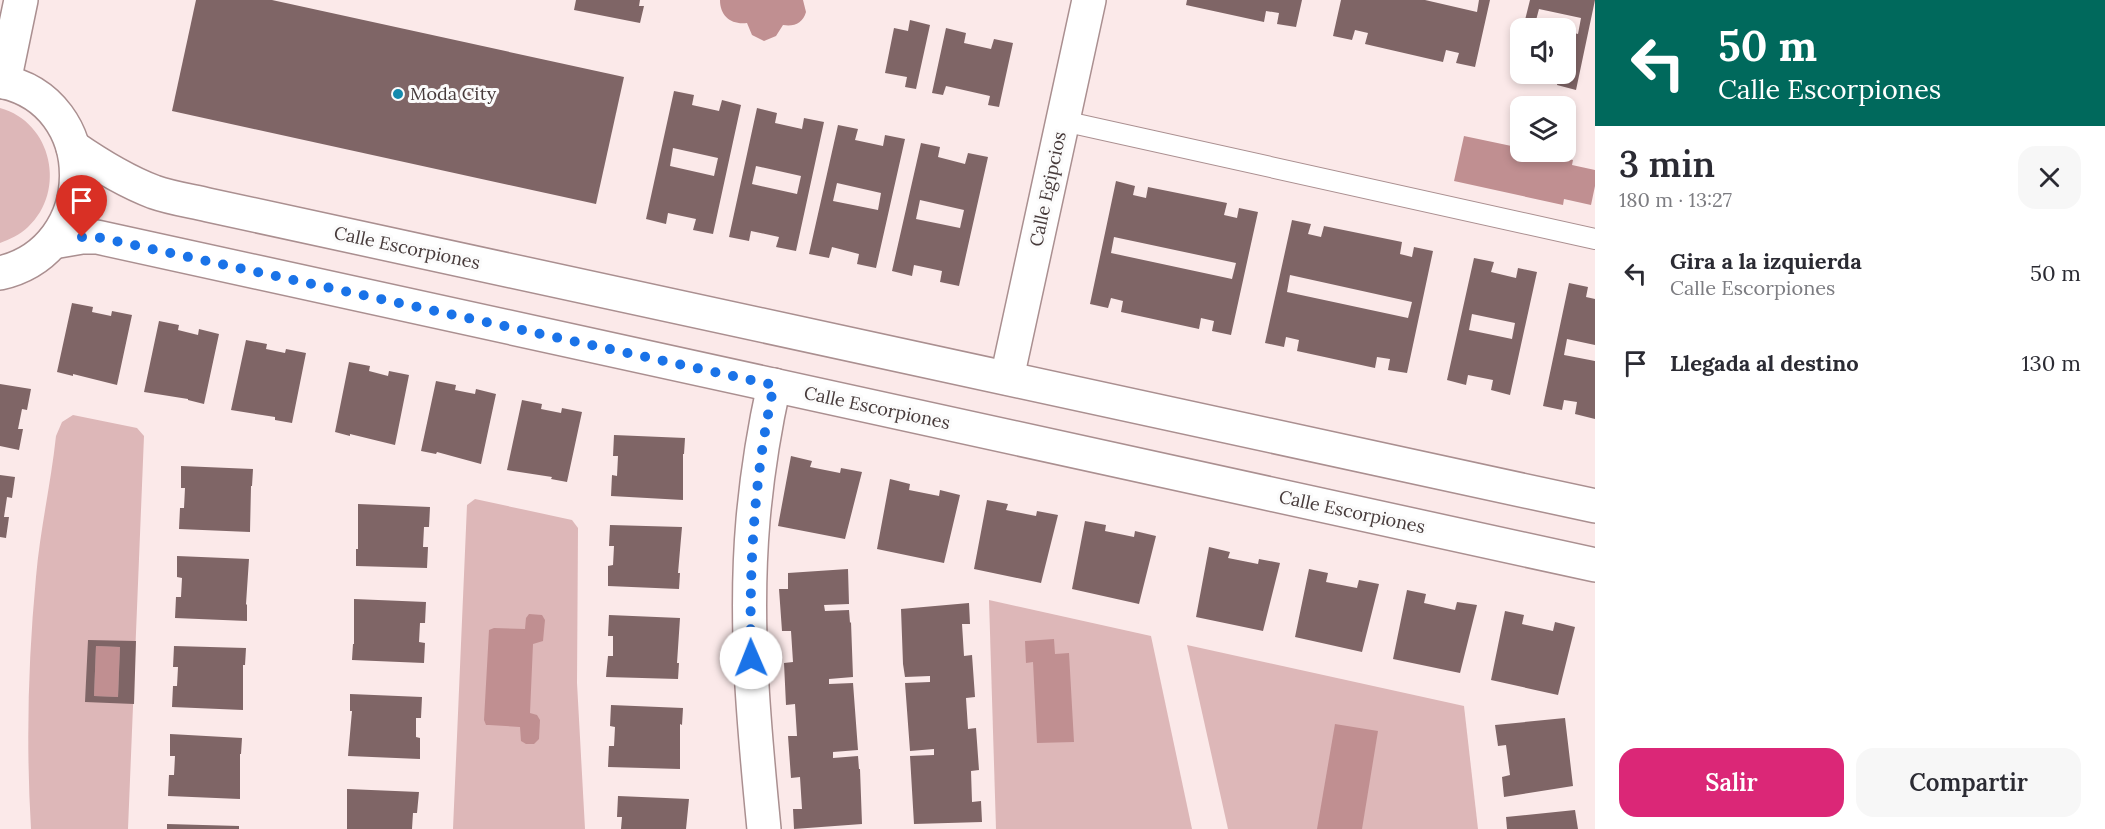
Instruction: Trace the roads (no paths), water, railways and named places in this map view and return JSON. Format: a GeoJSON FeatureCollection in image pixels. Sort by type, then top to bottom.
{"type":"FeatureCollection","features":[{"type":"Feature","properties":{"kind":"street"},"geometry":{"type":"LineString","coordinates":[[0,273],[31,261],[53,242],[65,226],[73,207],[77,188],[77,167],[73,147],[53,112],[24,89],[2,82],[21,0]]}},
{"type":"Feature","properties":{"kind":"street","name":"Calle Egipcios"},"geometry":{"type":"LineString","coordinates":[[1007,378],[1089,0]]}},
{"type":"Feature","properties":{"kind":"street","name":"Calle Escorpiones"},"geometry":{"type":"LineString","coordinates":[[73,147],[117,175],[156,192],[1595,506]]}},
{"type":"Feature","properties":{"kind":"street","name":"Calle Escorpiones"},"geometry":{"type":"LineString","coordinates":[[53,242],[97,237],[1595,565]]}},
{"type":"Feature","properties":{"kind":"street"},"geometry":{"type":"LineString","coordinates":[[764,829],[752,678],[750,599],[753,521],[762,444],[774,385]]}},
{"type":"Feature","properties":{"kind":"lane"},"geometry":{"type":"LineString","coordinates":[[1063,121],[1595,239]]}},
{"type":"Feature","properties":{"kind":"place","name":"Moda City"},"geometry":{"type":"Point","coordinates":[398,94]}}]}
